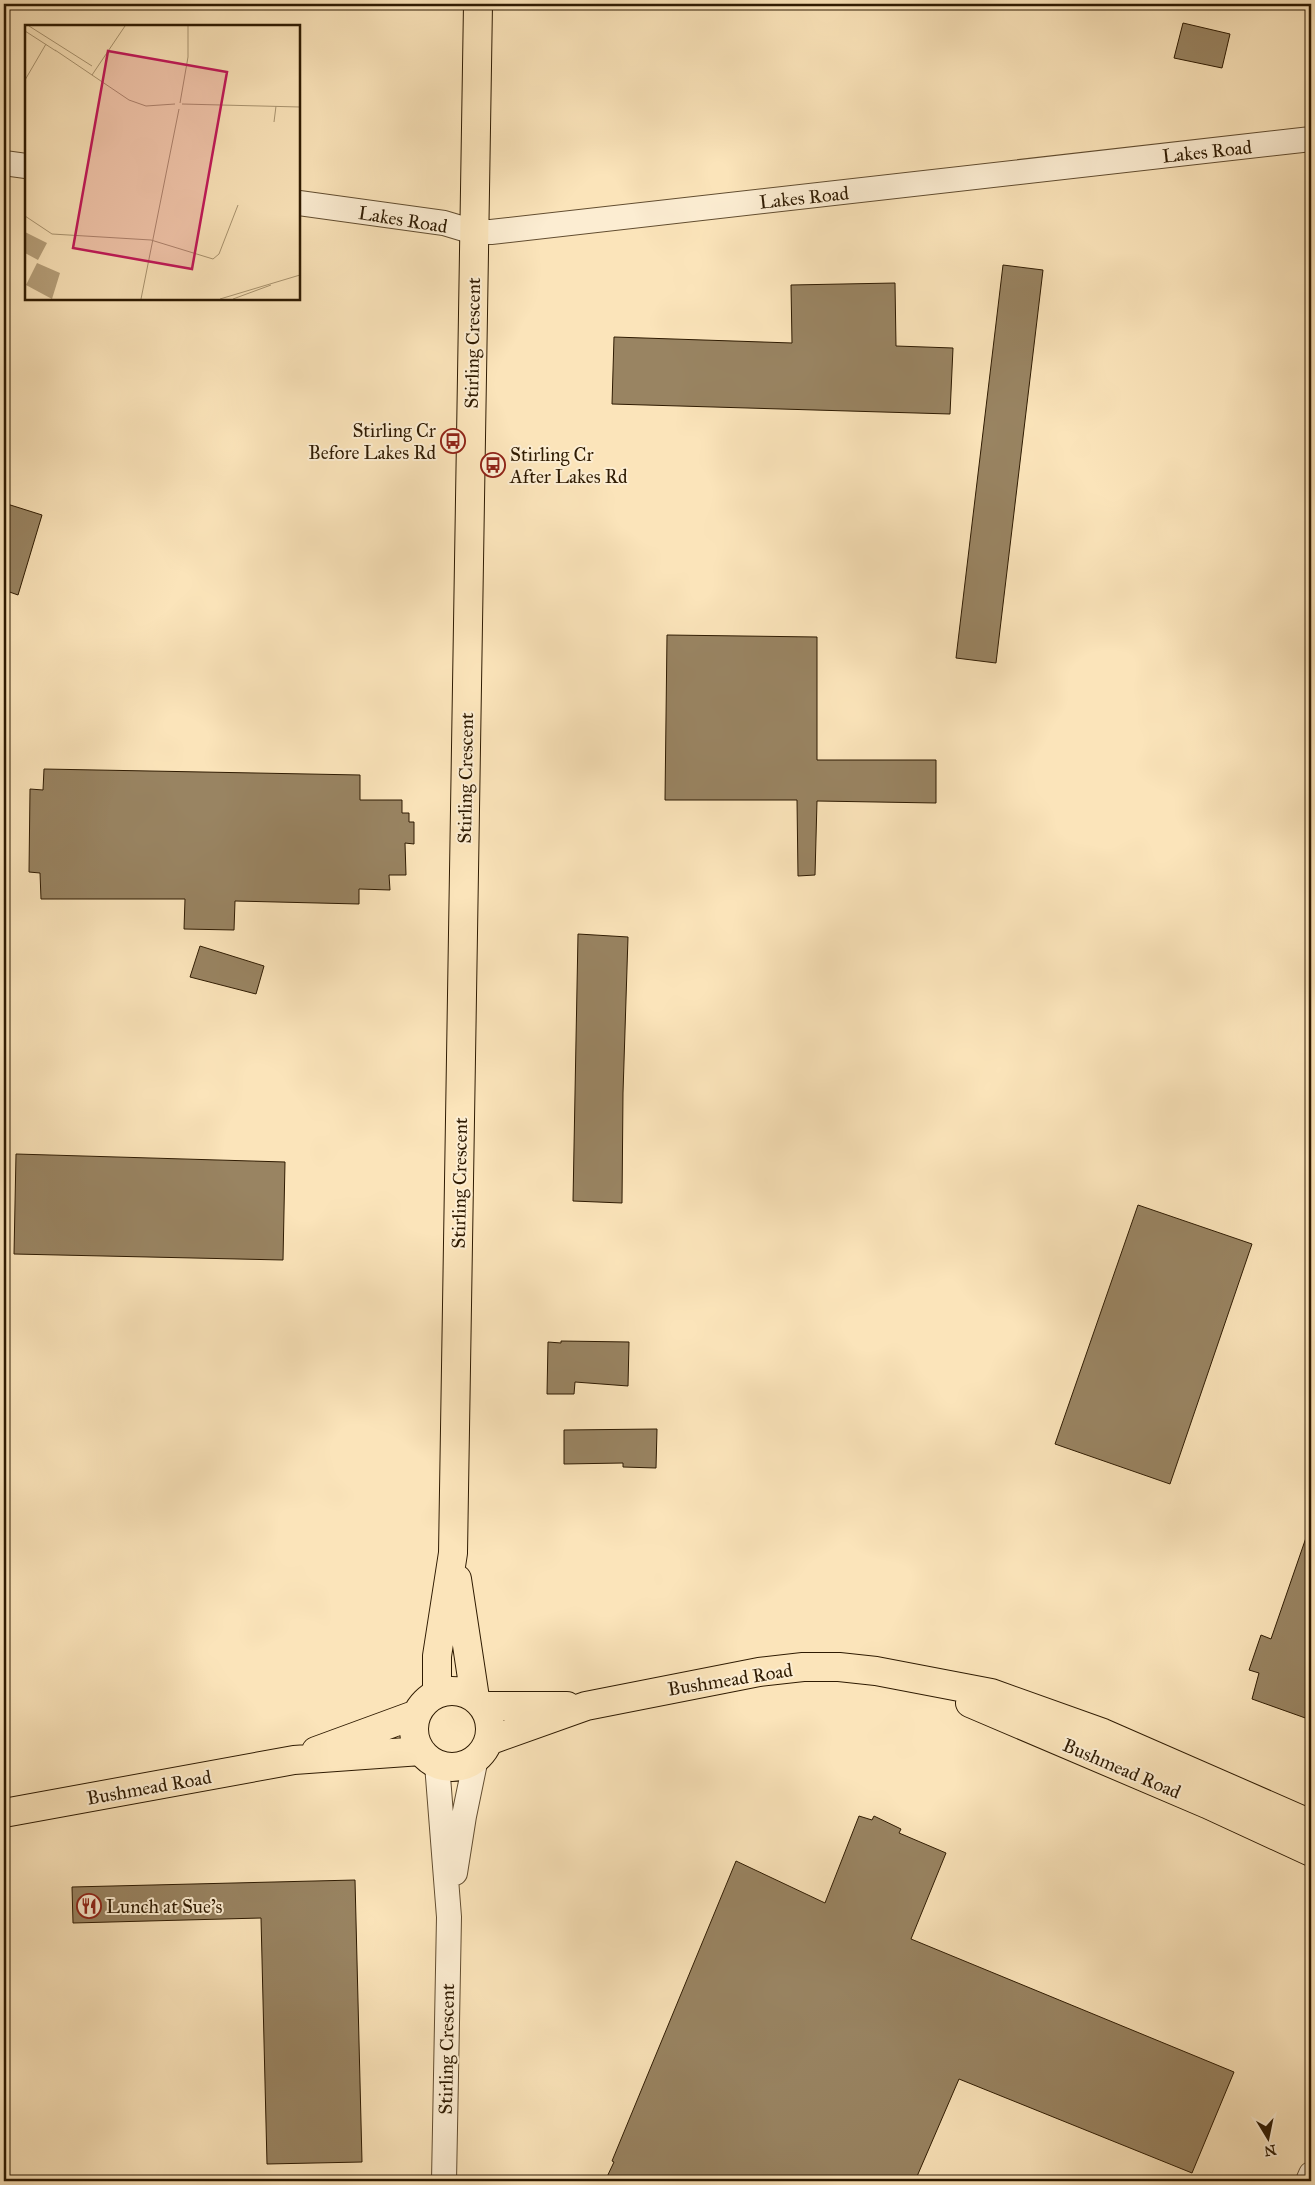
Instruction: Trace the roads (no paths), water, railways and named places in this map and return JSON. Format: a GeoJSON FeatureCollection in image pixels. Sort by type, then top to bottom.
{"type":"FeatureCollection","features":[{"type":"Feature","properties":{"kind":"main road","name":"Stirling Crescent"},"geometry":{"type":"LineString","coordinates":[[437,1694],[437,1656],[453,1553],[478,4]]}},
{"type":"Feature","properties":{"kind":"main road","name":"Stirling Crescent"},"geometry":{"type":"LineString","coordinates":[[453,1553],[479,1702]]}},
{"type":"Feature","properties":{"kind":"main road","name":"Bushmead Road"},"geometry":{"type":"LineString","coordinates":[[4,1813],[294,1760],[429,1758],[450,1767],[464,1765],[482,1750],[586,1706],[750,1673],[802,1667],[839,1667],[876,1671],[991,1693],[1103,1733],[1311,1824]]}},
{"type":"Feature","properties":{"kind":"main road","name":"Bushmead Road"},"geometry":{"type":"LineString","coordinates":[[934,1683],[981,1709],[1207,1804],[1311,1852]]}},
{"type":"Feature","properties":{"kind":"main road","name":"Bushmead Road"},"geometry":{"type":"LineString","coordinates":[[294,1760],[374,1728],[417,1714],[425,1702],[437,1694],[450,1691],[463,1692],[479,1702],[586,1706]]}},
{"type":"Feature","properties":{"kind":"main road"},"geometry":{"type":"LineString","coordinates":[[479,1702],[490,1723],[482,1750]]}},
{"type":"Feature","properties":{"kind":"main road"},"geometry":{"type":"LineString","coordinates":[[417,1714],[414,1733],[429,1758]]}},
{"type":"Feature","properties":{"kind":"street","name":"Lakes Road"},"geometry":{"type":"LineString","coordinates":[[300,203],[444,223],[474,232],[491,232],[1311,139]]}},
{"type":"Feature","properties":{"kind":"street"},"geometry":{"type":"LineString","coordinates":[[4,162],[25,166]]}},
{"type":"Feature","properties":{"kind":"street","name":"Stirling Crescent"},"geometry":{"type":"LineString","coordinates":[[448,1917],[464,1816],[482,1750]]}},
{"type":"Feature","properties":{"kind":"street","name":"Stirling Crescent"},"geometry":{"type":"LineString","coordinates":[[429,1758],[448,1917],[444,2181]]}},
{"type":"Feature","properties":{"kind":"street"},"geometry":{"type":"LineString","coordinates":[[1308,2181],[1311,2174]]}},
{"type":"Feature","properties":{"kind":"place","name":"Stirling Cr Before Lakes Rd"},"geometry":{"type":"Point","coordinates":[453,441]}},
{"type":"Feature","properties":{"kind":"place","name":"Stirling Cr After Lakes Rd"},"geometry":{"type":"Point","coordinates":[493,465]}},
{"type":"Feature","properties":{"kind":"place","name":"Lunch at Sue's"},"geometry":{"type":"Point","coordinates":[89,1906]}}]}
